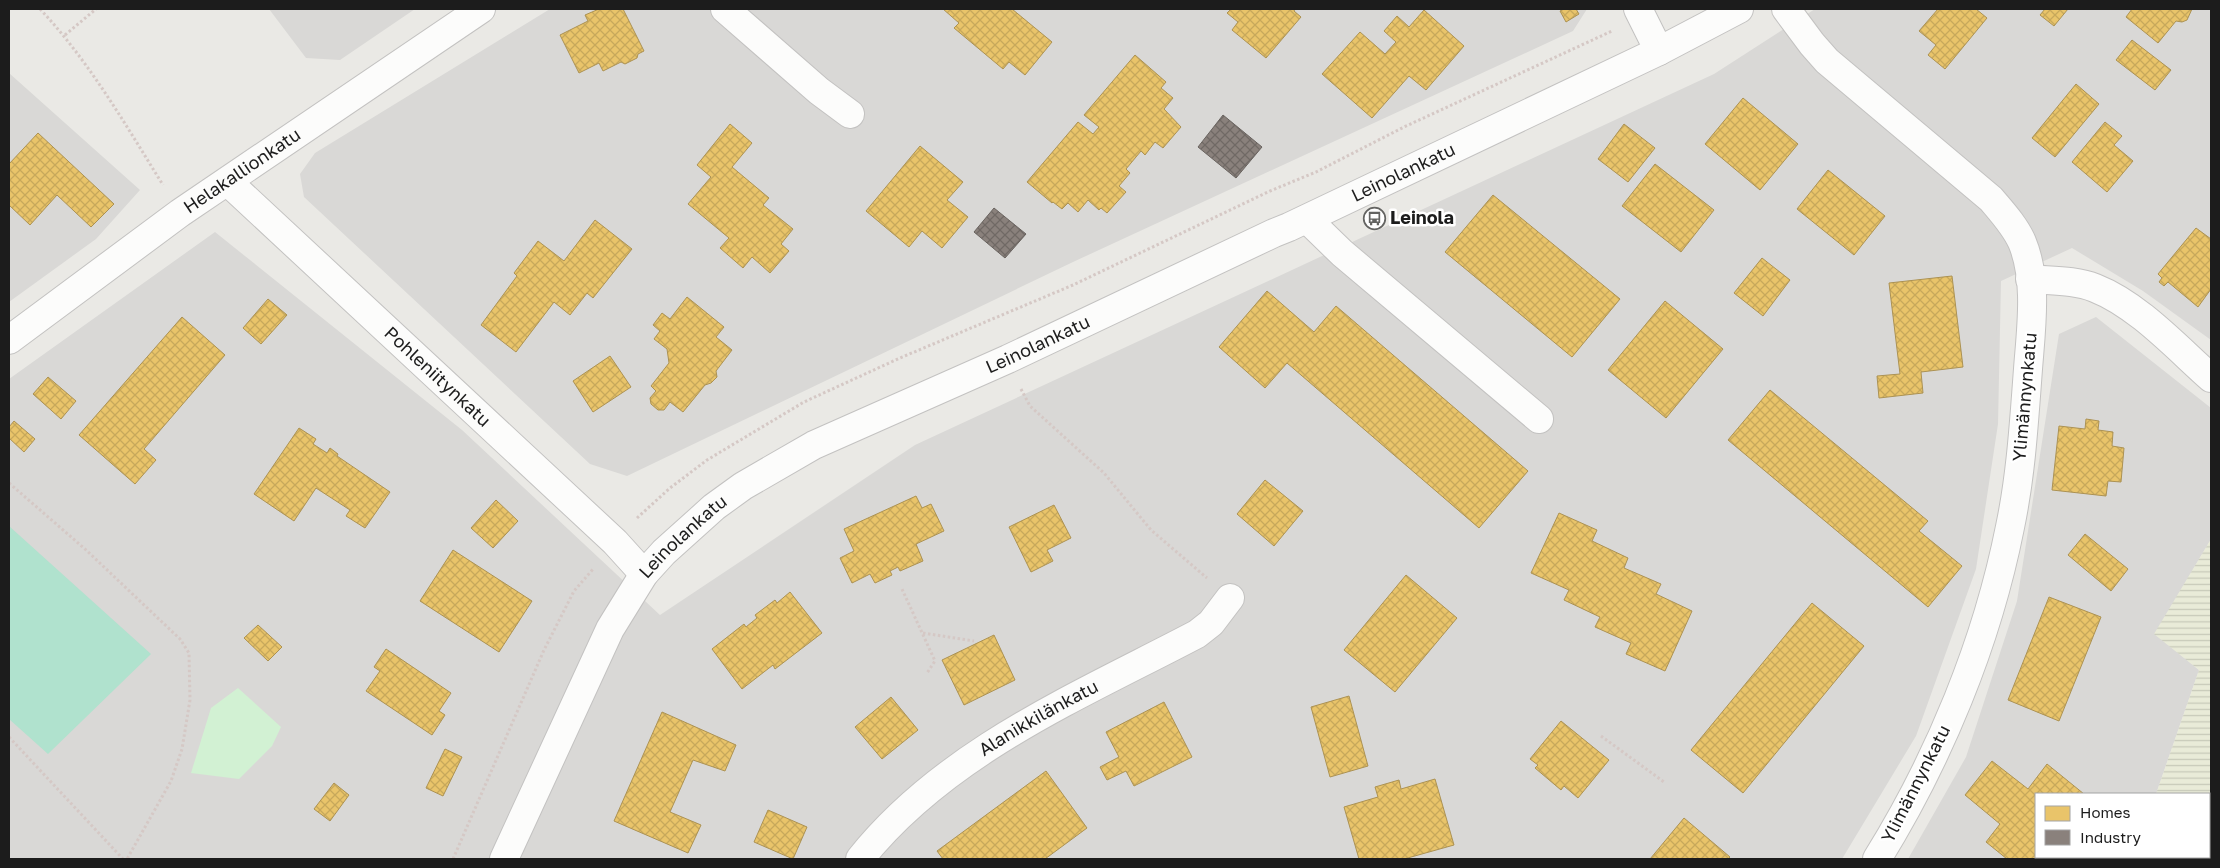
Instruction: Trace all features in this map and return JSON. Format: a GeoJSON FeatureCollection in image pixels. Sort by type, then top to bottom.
{"type":"FeatureCollection","features":[{"type":"Feature","properties":{"kind":"street","name":"Helakallionkatu"},"geometry":{"type":"LineString","coordinates":[[9,340],[180,213],[480,9]]}},
{"type":"Feature","properties":{"kind":"street"},"geometry":{"type":"LineString","coordinates":[[725,9],[819,91],[850,114]]}},
{"type":"Feature","properties":{"kind":"street"},"geometry":{"type":"LineString","coordinates":[[1638,9],[1659,51]]}},
{"type":"Feature","properties":{"kind":"street","name":"Leinolankatu"},"geometry":{"type":"LineString","coordinates":[[504,859],[610,629],[644,574],[676,540],[714,507],[771,469],[814,445],[1008,359],[1307,219],[1659,51],[1739,9]]}},
{"type":"Feature","properties":{"kind":"street","name":"Ylimännynkatu"},"geometry":{"type":"LineString","coordinates":[[1786,9],[1827,61],[1991,199],[2022,241],[2028,259],[2031,310],[2024,423],[2013,511],[2000,571],[1986,619],[1942,739],[1917,789],[1877,859]]}},
{"type":"Feature","properties":{"kind":"street","name":"Pohleniitynkatu"},"geometry":{"type":"LineString","coordinates":[[228,182],[614,542],[644,574]]}},
{"type":"Feature","properties":{"kind":"street"},"geometry":{"type":"LineString","coordinates":[[1307,219],[1342,253],[1539,419]]}},
{"type":"Feature","properties":{"kind":"street"},"geometry":{"type":"LineString","coordinates":[[2030,279],[2073,283],[2094,288],[2113,297],[2135,312],[2211,378]]}},
{"type":"Feature","properties":{"kind":"street","name":"Alanikkilänkatu"},"geometry":{"type":"LineString","coordinates":[[860,859],[920,796],[957,768],[1059,706],[1197,634],[1211,623],[1230,598]]}},
{"type":"Feature","properties":{"kind":"path"},"geometry":{"type":"LineString","coordinates":[[40,9],[65,35],[104,91],[180,213]]}},
{"type":"Feature","properties":{"kind":"path"},"geometry":{"type":"LineString","coordinates":[[65,35],[96,9]]}},
{"type":"Feature","properties":{"kind":"path"},"geometry":{"type":"LineString","coordinates":[[1008,359],[1016,380],[1030,406],[1104,473],[1151,530],[1230,598]]}},
{"type":"Feature","properties":{"kind":"path"},"geometry":{"type":"LineString","coordinates":[[9,483],[85,549],[180,639],[189,653],[190,700],[182,749],[171,781],[127,859]]}},
{"type":"Feature","properties":{"kind":"path"},"geometry":{"type":"LineString","coordinates":[[902,589],[935,661],[927,673]]}},
{"type":"Feature","properties":{"kind":"path"},"geometry":{"type":"LineString","coordinates":[[923,633],[974,641]]}},
{"type":"Feature","properties":{"kind":"path"},"geometry":{"type":"LineString","coordinates":[[1601,736],[1664,782]]}},
{"type":"Feature","properties":{"kind":"path"},"geometry":{"type":"LineString","coordinates":[[9,737],[123,859]]}},
{"type":"Feature","properties":{"kind":"shaded area"},"geometry":{"type":"Polygon","coordinates":[[[269,9],[415,9],[340,60],[306,58],[269,9]]]}},
{"type":"Feature","properties":{"kind":"shaded area"},"geometry":{"type":"Polygon","coordinates":[[[550,9],[1587,9],[1573,31],[1073,262],[627,476],[590,464],[304,197],[300,174],[315,153],[550,9]]]}},
{"type":"Feature","properties":{"kind":"shaded area"},"geometry":{"type":"Polygon","coordinates":[[[1815,9],[2211,9],[2211,340],[2143,291],[2072,248],[2001,281],[1998,424],[1976,569],[1916,736],[1842,859],[9,859],[9,379],[215,232],[462,430],[660,615],[915,445],[1714,74],[1815,9]]]}},
{"type":"Feature","properties":{"kind":"shaded area"},"geometry":{"type":"Polygon","coordinates":[[[9,73],[140,190],[96,239],[9,302],[9,73]]]}},
{"type":"Feature","properties":{"kind":"shaded area"},"geometry":{"type":"Polygon","coordinates":[[[2096,317],[2211,408],[2211,539],[2155,634],[2199,670],[2156,793],[2035,793],[2035,858],[2133,859],[1908,859],[1966,757],[2017,601],[2059,334],[2096,317]]]}},
{"type":"Feature","properties":{"kind":"green space"},"geometry":{"type":"Polygon","coordinates":[[[9,526],[151,654],[48,754],[9,719],[9,526]]]}},
{"type":"Feature","properties":{"kind":"green space"},"geometry":{"type":"Polygon","coordinates":[[[2211,539],[2211,859],[2133,859],[2210,858],[2210,793],[2156,793],[2199,670],[2154,634],[2211,539]]]}},
{"type":"Feature","properties":{"kind":"green space"},"geometry":{"type":"Polygon","coordinates":[[[238,688],[281,727],[272,746],[239,779],[191,773],[211,708],[238,688]]]}},
{"type":"Feature","properties":{"kind":"building: Homes"},"geometry":{"type":"Polygon","coordinates":[[[599,9],[623,9],[644,51],[638,54],[637,58],[625,64],[621,62],[603,71],[599,63],[579,73],[560,35],[588,21],[585,15],[599,9]]]}},
{"type":"Feature","properties":{"kind":"building: Homes"},"geometry":{"type":"Polygon","coordinates":[[[943,9],[1012,9],[1052,42],[1025,75],[1009,62],[1003,69],[954,28],[959,23],[943,9]]]}},
{"type":"Feature","properties":{"kind":"building: Homes"},"geometry":{"type":"Polygon","coordinates":[[[1231,9],[1295,9],[1294,11],[1301,17],[1266,58],[1232,30],[1238,22],[1227,13],[1231,9]]]}},
{"type":"Feature","properties":{"kind":"building: Homes"},"geometry":{"type":"Polygon","coordinates":[[[1576,9],[1579,14],[1566,22],[1560,11],[1576,9]]]}},
{"type":"Feature","properties":{"kind":"building: Homes"},"geometry":{"type":"Polygon","coordinates":[[[1938,9],[1976,9],[1987,18],[1945,69],[1928,55],[1936,45],[1919,31],[1938,9]]]}},
{"type":"Feature","properties":{"kind":"building: Homes"},"geometry":{"type":"Polygon","coordinates":[[[2045,9],[2068,9],[2054,26],[2040,15],[2045,9]]]}},
{"type":"Feature","properties":{"kind":"building: Homes"},"geometry":{"type":"Polygon","coordinates":[[[2132,9],[2192,9],[2187,20],[2182,22],[2176,21],[2158,43],[2126,17],[2132,9]]]}},
{"type":"Feature","properties":{"kind":"building: Homes"},"geometry":{"type":"Polygon","coordinates":[[[1424,10],[1464,46],[1426,90],[1409,76],[1372,118],[1322,74],[1360,32],[1385,54],[1396,42],[1384,31],[1397,16],[1409,27],[1424,10]]]}},
{"type":"Feature","properties":{"kind":"building: Homes"},"geometry":{"type":"Polygon","coordinates":[[[2132,40],[2171,70],[2155,90],[2116,60],[2132,40]]]}},
{"type":"Feature","properties":{"kind":"building: Homes"},"geometry":{"type":"Polygon","coordinates":[[[1135,55],[1166,82],[1161,88],[1173,98],[1164,109],[1181,127],[1163,148],[1155,142],[1145,155],[1141,151],[1126,169],[1130,173],[1119,186],[1126,192],[1107,213],[1101,208],[1099,210],[1088,200],[1078,212],[1068,203],[1062,209],[1027,182],[1078,122],[1093,134],[1099,127],[1084,115],[1135,55]]]}},
{"type":"Feature","properties":{"kind":"building: Homes"},"geometry":{"type":"Polygon","coordinates":[[[2076,84],[2099,104],[2055,157],[2032,138],[2076,84]]]}},
{"type":"Feature","properties":{"kind":"building: Homes"},"geometry":{"type":"Polygon","coordinates":[[[1743,98],[1798,144],[1760,190],[1705,144],[1743,98]]]}},
{"type":"Feature","properties":{"kind":"building: Homes"},"geometry":{"type":"Polygon","coordinates":[[[2105,122],[2122,136],[2114,145],[2133,161],[2107,192],[2072,162],[2105,122]]]}},
{"type":"Feature","properties":{"kind":"building: Homes"},"geometry":{"type":"Polygon","coordinates":[[[730,124],[752,143],[732,167],[769,198],[763,205],[793,229],[781,244],[789,251],[770,273],[752,257],[743,268],[720,248],[729,238],[688,204],[711,177],[697,165],[730,124]]]}},
{"type":"Feature","properties":{"kind":"building: Homes"},"geometry":{"type":"Polygon","coordinates":[[[1624,124],[1655,148],[1628,182],[1598,159],[1624,124]]]}},
{"type":"Feature","properties":{"kind":"building: Homes"},"geometry":{"type":"Polygon","coordinates":[[[38,133],[114,204],[91,227],[57,195],[30,225],[9,205],[9,164],[38,133]]]}},
{"type":"Feature","properties":{"kind":"building: Homes"},"geometry":{"type":"Polygon","coordinates":[[[920,146],[963,182],[947,200],[968,217],[942,248],[922,231],[909,247],[866,211],[920,146]]]}},
{"type":"Feature","properties":{"kind":"building: Homes"},"geometry":{"type":"Polygon","coordinates":[[[1655,164],[1714,210],[1681,252],[1622,206],[1655,164]]]}},
{"type":"Feature","properties":{"kind":"building: Homes"},"geometry":{"type":"Polygon","coordinates":[[[1828,170],[1885,216],[1854,255],[1797,209],[1828,170]]]}},
{"type":"Feature","properties":{"kind":"building: Homes"},"geometry":{"type":"Polygon","coordinates":[[[1493,195],[1620,299],[1572,357],[1445,252],[1493,195]]]}},
{"type":"Feature","properties":{"kind":"building: Homes"},"geometry":{"type":"Polygon","coordinates":[[[595,220],[632,249],[593,298],[587,293],[570,315],[554,302],[516,352],[481,325],[517,276],[514,273],[538,241],[564,261],[595,220]]]}},
{"type":"Feature","properties":{"kind":"building: Homes"},"geometry":{"type":"Polygon","coordinates":[[[2196,228],[2211,239],[2211,289],[2198,307],[2168,282],[2164,286],[2159,282],[2162,278],[2158,274],[2196,228]]]}},
{"type":"Feature","properties":{"kind":"building: Homes"},"geometry":{"type":"Polygon","coordinates":[[[1762,258],[1790,280],[1763,316],[1734,293],[1762,258]]]}},
{"type":"Feature","properties":{"kind":"building: Homes"},"geometry":{"type":"Polygon","coordinates":[[[1952,276],[1963,367],[1921,372],[1923,393],[1879,398],[1877,376],[1900,374],[1889,283],[1952,276]]]}},
{"type":"Feature","properties":{"kind":"building: Homes"},"geometry":{"type":"Polygon","coordinates":[[[1267,291],[1314,332],[1336,306],[1528,471],[1479,528],[1287,363],[1265,388],[1219,347],[1267,291]]]}},
{"type":"Feature","properties":{"kind":"building: Homes"},"geometry":{"type":"Polygon","coordinates":[[[687,297],[724,327],[716,337],[732,350],[716,371],[717,377],[711,383],[705,385],[683,412],[670,402],[664,410],[658,410],[651,404],[650,398],[656,391],[651,386],[669,363],[667,349],[654,339],[660,331],[653,325],[662,313],[670,319],[687,297]]]}},
{"type":"Feature","properties":{"kind":"building: Homes"},"geometry":{"type":"Polygon","coordinates":[[[268,299],[287,315],[261,344],[243,328],[268,299]]]}},
{"type":"Feature","properties":{"kind":"building: Homes"},"geometry":{"type":"Polygon","coordinates":[[[1665,301],[1723,349],[1666,418],[1608,370],[1665,301]]]}},
{"type":"Feature","properties":{"kind":"building: Homes"},"geometry":{"type":"Polygon","coordinates":[[[182,317],[225,355],[144,449],[156,460],[135,484],[79,435],[182,317]]]}},
{"type":"Feature","properties":{"kind":"building: Homes"},"geometry":{"type":"Polygon","coordinates":[[[610,356],[631,387],[593,412],[573,381],[610,356]]]}},
{"type":"Feature","properties":{"kind":"building: Homes"},"geometry":{"type":"Polygon","coordinates":[[[48,377],[76,401],[61,419],[33,394],[48,377]]]}},
{"type":"Feature","properties":{"kind":"building: Homes"},"geometry":{"type":"Polygon","coordinates":[[[1770,390],[1928,521],[1919,531],[1962,566],[1928,607],[1728,440],[1770,390]]]}},
{"type":"Feature","properties":{"kind":"building: Homes"},"geometry":{"type":"Polygon","coordinates":[[[2086,419],[2099,421],[2098,430],[2113,432],[2112,446],[2124,448],[2121,482],[2108,481],[2106,496],[2052,490],[2059,426],[2085,429],[2086,419]]]}},
{"type":"Feature","properties":{"kind":"building: Homes"},"geometry":{"type":"Polygon","coordinates":[[[14,421],[35,439],[24,452],[9,438],[9,427],[14,421]]]}},
{"type":"Feature","properties":{"kind":"building: Homes"},"geometry":{"type":"Polygon","coordinates":[[[299,428],[316,439],[313,444],[327,453],[330,448],[338,454],[337,456],[390,492],[365,528],[346,516],[350,510],[316,488],[294,521],[254,494],[299,428]]]}},
{"type":"Feature","properties":{"kind":"building: Homes"},"geometry":{"type":"Polygon","coordinates":[[[1265,480],[1303,511],[1274,546],[1237,514],[1265,480]]]}},
{"type":"Feature","properties":{"kind":"building: Homes"},"geometry":{"type":"Polygon","coordinates":[[[916,496],[922,508],[931,504],[944,531],[916,544],[923,561],[900,571],[898,567],[890,571],[892,575],[875,583],[870,574],[852,583],[840,558],[854,551],[844,529],[916,496]]]}},
{"type":"Feature","properties":{"kind":"building: Homes"},"geometry":{"type":"Polygon","coordinates":[[[496,500],[518,521],[493,548],[471,528],[496,500]]]}},
{"type":"Feature","properties":{"kind":"building: Homes"},"geometry":{"type":"Polygon","coordinates":[[[1054,505],[1071,538],[1047,550],[1053,561],[1031,572],[1009,527],[1054,505]]]}},
{"type":"Feature","properties":{"kind":"building: Homes"},"geometry":{"type":"Polygon","coordinates":[[[1559,513],[1597,530],[1592,541],[1628,558],[1624,568],[1661,584],[1656,594],[1692,611],[1665,671],[1626,654],[1631,643],[1595,627],[1600,617],[1564,600],[1569,590],[1531,573],[1559,513]]]}},
{"type":"Feature","properties":{"kind":"building: Homes"},"geometry":{"type":"Polygon","coordinates":[[[2085,534],[2128,569],[2111,591],[2068,555],[2085,534]]]}},
{"type":"Feature","properties":{"kind":"building: Homes"},"geometry":{"type":"Polygon","coordinates":[[[453,550],[532,601],[499,652],[420,601],[453,550]]]}},
{"type":"Feature","properties":{"kind":"building: Homes"},"geometry":{"type":"Polygon","coordinates":[[[1406,575],[1457,618],[1395,692],[1344,650],[1406,575]]]}},
{"type":"Feature","properties":{"kind":"building: Homes"},"geometry":{"type":"Polygon","coordinates":[[[790,592],[822,633],[775,669],[773,665],[742,689],[712,649],[744,624],[746,627],[757,618],[755,615],[775,600],[777,603],[790,592]]]}},
{"type":"Feature","properties":{"kind":"building: Homes"},"geometry":{"type":"Polygon","coordinates":[[[2049,597],[2101,617],[2059,721],[2008,700],[2049,597]]]}},
{"type":"Feature","properties":{"kind":"building: Homes"},"geometry":{"type":"Polygon","coordinates":[[[1812,603],[1864,646],[1743,793],[1691,750],[1812,603]]]}},
{"type":"Feature","properties":{"kind":"building: Homes"},"geometry":{"type":"Polygon","coordinates":[[[258,625],[282,647],[268,661],[244,638],[258,625]]]}},
{"type":"Feature","properties":{"kind":"building: Homes"},"geometry":{"type":"Polygon","coordinates":[[[994,635],[1015,680],[964,705],[942,660],[994,635]]]}},
{"type":"Feature","properties":{"kind":"building: Homes"},"geometry":{"type":"Polygon","coordinates":[[[386,649],[451,693],[439,711],[445,715],[432,735],[366,691],[380,671],[374,667],[386,649]]]}},
{"type":"Feature","properties":{"kind":"building: Homes"},"geometry":{"type":"Polygon","coordinates":[[[1349,696],[1368,766],[1330,777],[1311,707],[1349,696]]]}},
{"type":"Feature","properties":{"kind":"building: Homes"},"geometry":{"type":"Polygon","coordinates":[[[891,697],[918,730],[882,759],[855,727],[891,697]]]}},
{"type":"Feature","properties":{"kind":"building: Homes"},"geometry":{"type":"Polygon","coordinates":[[[1164,702],[1192,757],[1134,786],[1126,771],[1107,780],[1100,767],[1119,757],[1106,732],[1164,702]]]}},
{"type":"Feature","properties":{"kind":"building: Homes"},"geometry":{"type":"Polygon","coordinates":[[[662,712],[736,745],[725,771],[693,760],[670,812],[701,825],[688,853],[614,821],[662,712]]]}},
{"type":"Feature","properties":{"kind":"building: Homes"},"geometry":{"type":"Polygon","coordinates":[[[1561,721],[1609,760],[1578,798],[1564,786],[1561,790],[1535,768],[1538,765],[1530,759],[1561,721]]]}},
{"type":"Feature","properties":{"kind":"building: Homes"},"geometry":{"type":"Polygon","coordinates":[[[445,749],[462,757],[443,796],[426,788],[445,749]]]}},
{"type":"Feature","properties":{"kind":"building: Homes"},"geometry":{"type":"Polygon","coordinates":[[[1992,761],[2028,789],[2047,764],[2083,793],[2035,793],[2035,858],[2071,858],[2007,859],[1986,842],[2000,824],[1965,795],[1992,761]]]}},
{"type":"Feature","properties":{"kind":"building: Homes"},"geometry":{"type":"Polygon","coordinates":[[[1046,771],[1087,828],[1045,859],[943,859],[937,851],[1046,771]]]}},
{"type":"Feature","properties":{"kind":"building: Homes"},"geometry":{"type":"Polygon","coordinates":[[[1435,779],[1454,845],[1404,859],[1359,859],[1344,807],[1378,797],[1375,787],[1399,780],[1401,789],[1435,779]]]}},
{"type":"Feature","properties":{"kind":"building: Homes"},"geometry":{"type":"Polygon","coordinates":[[[334,783],[349,795],[330,821],[314,809],[334,783]]]}},
{"type":"Feature","properties":{"kind":"building: Homes"},"geometry":{"type":"Polygon","coordinates":[[[768,810],[807,827],[793,859],[754,842],[768,810]]]}},
{"type":"Feature","properties":{"kind":"building: Homes"},"geometry":{"type":"Polygon","coordinates":[[[1684,818],[1730,857],[1728,859],[1650,859],[1684,818]]]}},
{"type":"Feature","properties":{"kind":"building: Industry"},"geometry":{"type":"Polygon","coordinates":[[[1223,115],[1262,147],[1236,178],[1198,147],[1223,115]]]}},
{"type":"Feature","properties":{"kind":"building: Industry"},"geometry":{"type":"Polygon","coordinates":[[[994,208],[1026,234],[1005,258],[974,232],[994,208]]]}},
{"type":"Feature","properties":{"kind":"place","name":"Leinola"},"geometry":{"type":"Point","coordinates":[1374,218]}}]}
